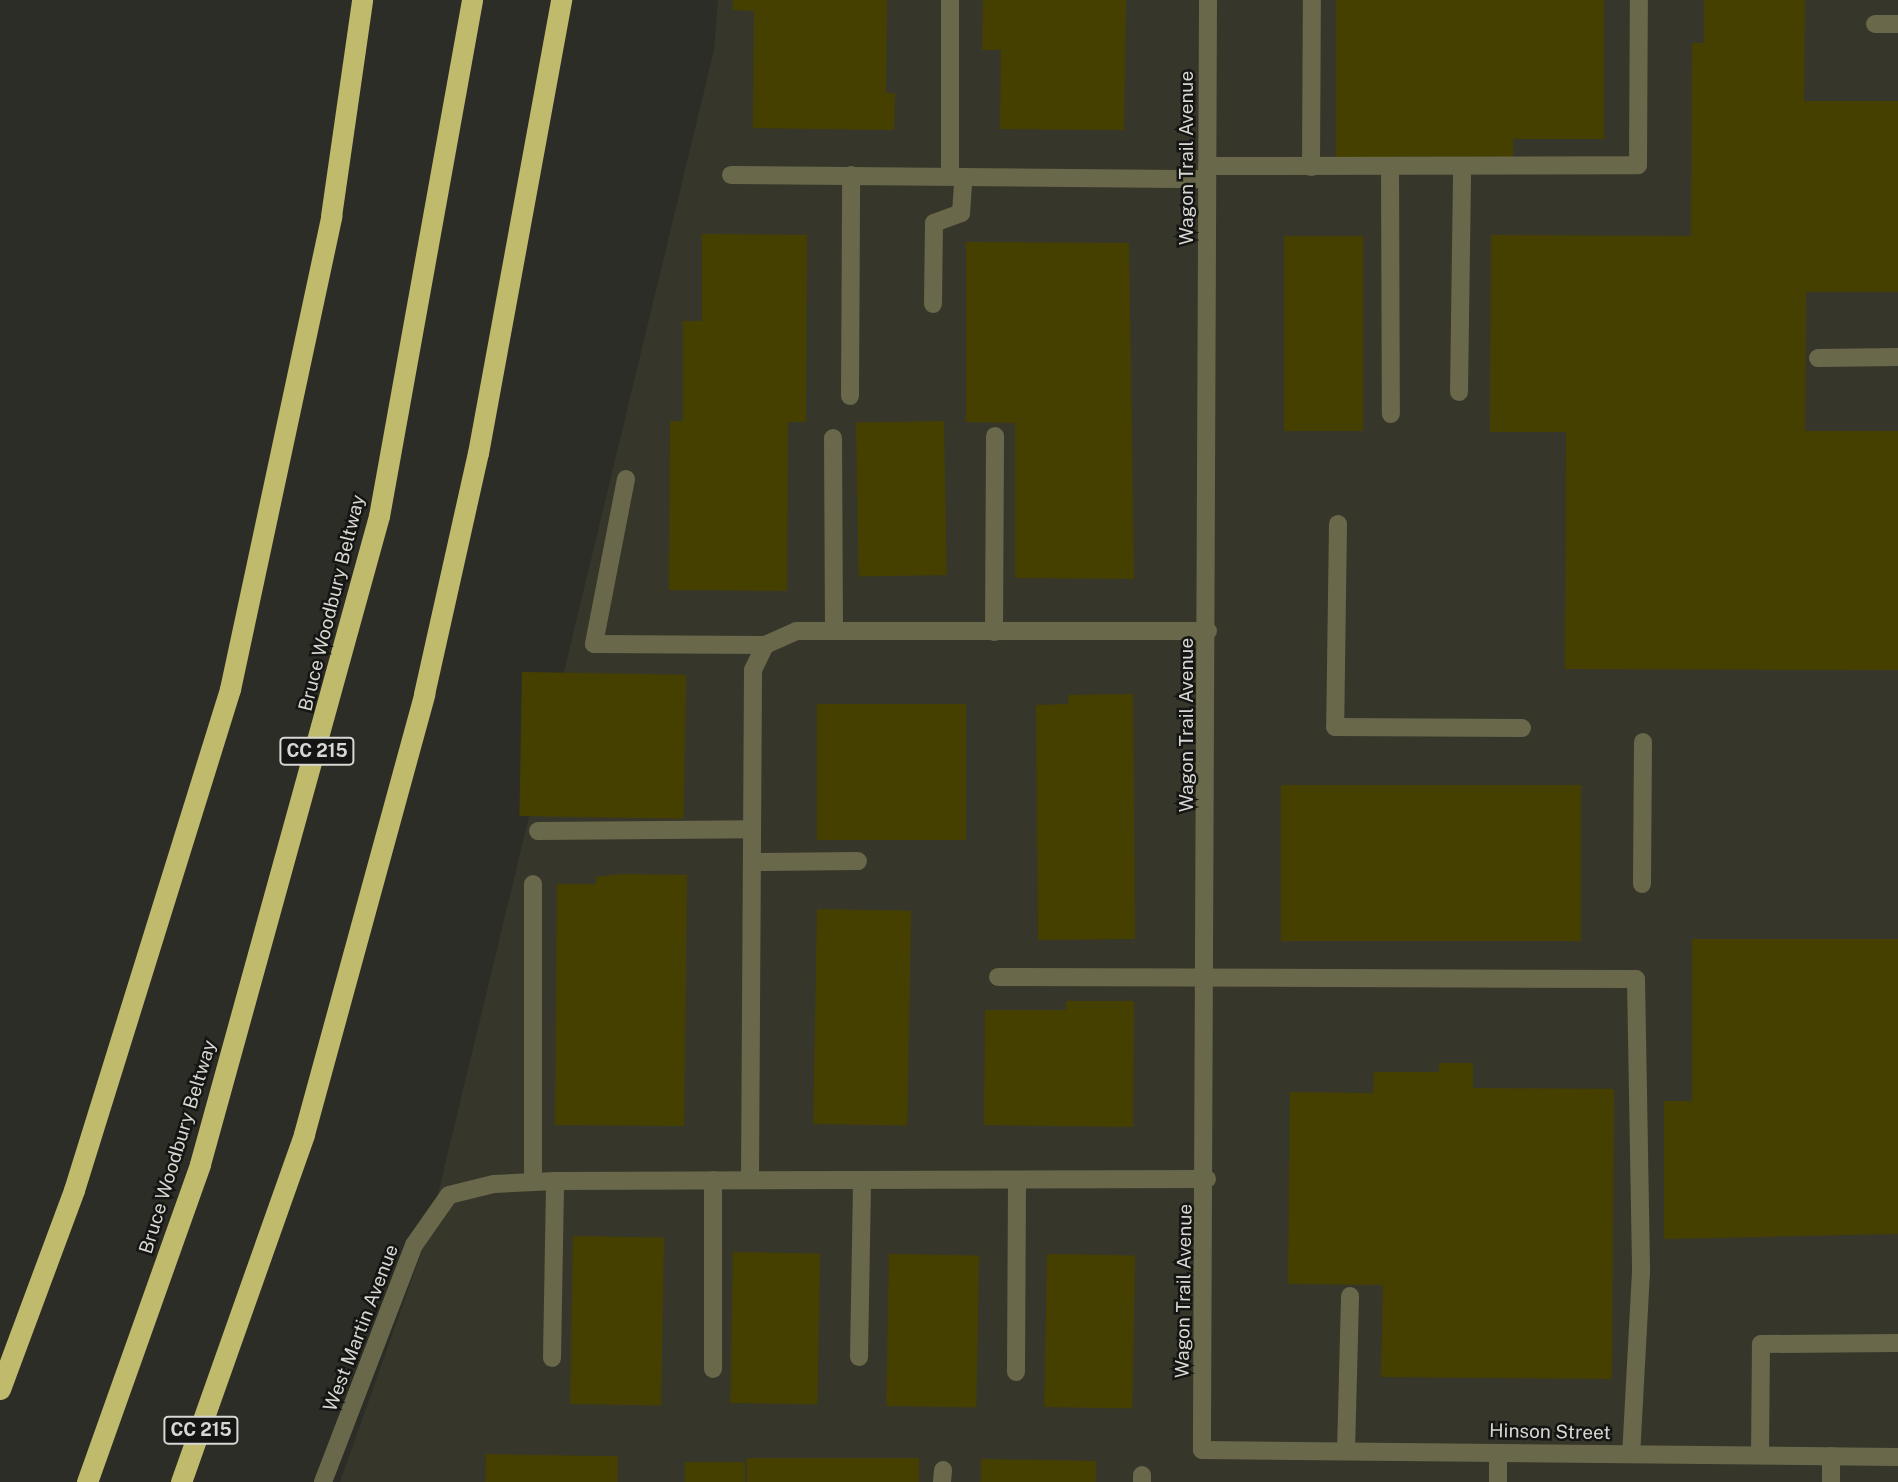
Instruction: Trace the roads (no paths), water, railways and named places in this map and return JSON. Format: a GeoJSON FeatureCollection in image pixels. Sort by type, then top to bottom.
{"type":"FeatureCollection","features":[{"type":"Feature","properties":{"kind":"highway"},"geometry":{"type":"LineString","coordinates":[[0,1389],[74,1190],[230,689],[331,216],[362,0]]}},
{"type":"Feature","properties":{"kind":"highway","name":"Bruce Woodbury Beltway"},"geometry":{"type":"LineString","coordinates":[[87,1482],[200,1164],[372,542],[437,221],[472,0]]}},
{"type":"Feature","properties":{"kind":"highway","name":"CC 215"},"geometry":{"type":"LineString","coordinates":[[181,1482],[304,1134],[424,694],[478,453],[561,0]]}},
{"type":"Feature","properties":{"kind":"street"},"geometry":{"type":"LineString","coordinates":[[933,304],[934,223],[961,212],[957,178],[950,0]]}},
{"type":"Feature","properties":{"kind":"street","name":"Wagon Trail Avenue"},"geometry":{"type":"LineString","coordinates":[[1202,1450],[1208,1179],[1208,0]]}},
{"type":"Feature","properties":{"kind":"street"},"geometry":{"type":"LineString","coordinates":[[1311,167],[1312,0]]}},
{"type":"Feature","properties":{"kind":"street"},"geometry":{"type":"LineString","coordinates":[[731,175],[957,178],[1208,173],[1311,167],[1637,165],[1639,0]]}},
{"type":"Feature","properties":{"kind":"street"},"geometry":{"type":"LineString","coordinates":[[1875,24],[1898,24]]}},
{"type":"Feature","properties":{"kind":"street"},"geometry":{"type":"LineString","coordinates":[[1390,166],[1391,414]]}},
{"type":"Feature","properties":{"kind":"street"},"geometry":{"type":"LineString","coordinates":[[1459,392],[1462,166]]}},
{"type":"Feature","properties":{"kind":"street"},"geometry":{"type":"LineString","coordinates":[[850,396],[851,175]]}},
{"type":"Feature","properties":{"kind":"street"},"geometry":{"type":"LineString","coordinates":[[1818,358],[1898,357]]}},
{"type":"Feature","properties":{"kind":"street"},"geometry":{"type":"LineString","coordinates":[[994,632],[995,436]]}},
{"type":"Feature","properties":{"kind":"street"},"geometry":{"type":"LineString","coordinates":[[833,438],[834,631]]}},
{"type":"Feature","properties":{"kind":"street"},"geometry":{"type":"LineString","coordinates":[[626,480],[594,644],[765,645],[796,631],[1208,631]]}},
{"type":"Feature","properties":{"kind":"street"},"geometry":{"type":"LineString","coordinates":[[1338,524],[1335,727],[1521,728]]}},
{"type":"Feature","properties":{"kind":"street"},"geometry":{"type":"LineString","coordinates":[[750,1180],[753,670],[765,645]]}},
{"type":"Feature","properties":{"kind":"street"},"geometry":{"type":"LineString","coordinates":[[1642,884],[1643,743]]}},
{"type":"Feature","properties":{"kind":"street"},"geometry":{"type":"LineString","coordinates":[[538,831],[752,829]]}},
{"type":"Feature","properties":{"kind":"street"},"geometry":{"type":"LineString","coordinates":[[752,862],[858,861]]}},
{"type":"Feature","properties":{"kind":"street"},"geometry":{"type":"LineString","coordinates":[[533,884],[533,1182],[1208,1179]]}},
{"type":"Feature","properties":{"kind":"street"},"geometry":{"type":"LineString","coordinates":[[998,977],[1636,979],[1641,1272],[1631,1454]]}},
{"type":"Feature","properties":{"kind":"street"},"geometry":{"type":"LineString","coordinates":[[713,1180],[713,1369]]}},
{"type":"Feature","properties":{"kind":"street"},"geometry":{"type":"LineString","coordinates":[[859,1357],[862,1180]]}},
{"type":"Feature","properties":{"kind":"street"},"geometry":{"type":"LineString","coordinates":[[1016,1372],[1017,1180]]}},
{"type":"Feature","properties":{"kind":"street"},"geometry":{"type":"LineString","coordinates":[[552,1358],[555,1181]]}},
{"type":"Feature","properties":{"kind":"street","name":"West Martin Avenue"},"geometry":{"type":"LineString","coordinates":[[323,1482],[414,1245],[449,1195],[533,1182]]}},
{"type":"Feature","properties":{"kind":"street"},"geometry":{"type":"LineString","coordinates":[[1346,1451],[1350,1296]]}},
{"type":"Feature","properties":{"kind":"street"},"geometry":{"type":"LineString","coordinates":[[1759,1455],[1761,1344],[1898,1343]]}},
{"type":"Feature","properties":{"kind":"street","name":"Hinson Street"},"geometry":{"type":"LineString","coordinates":[[1202,1450],[1898,1457]]}},
{"type":"Feature","properties":{"kind":"street"},"geometry":{"type":"LineString","coordinates":[[1498,1453],[1498,1482]]}},
{"type":"Feature","properties":{"kind":"street"},"geometry":{"type":"LineString","coordinates":[[1831,1456],[1831,1482]]}}]}
